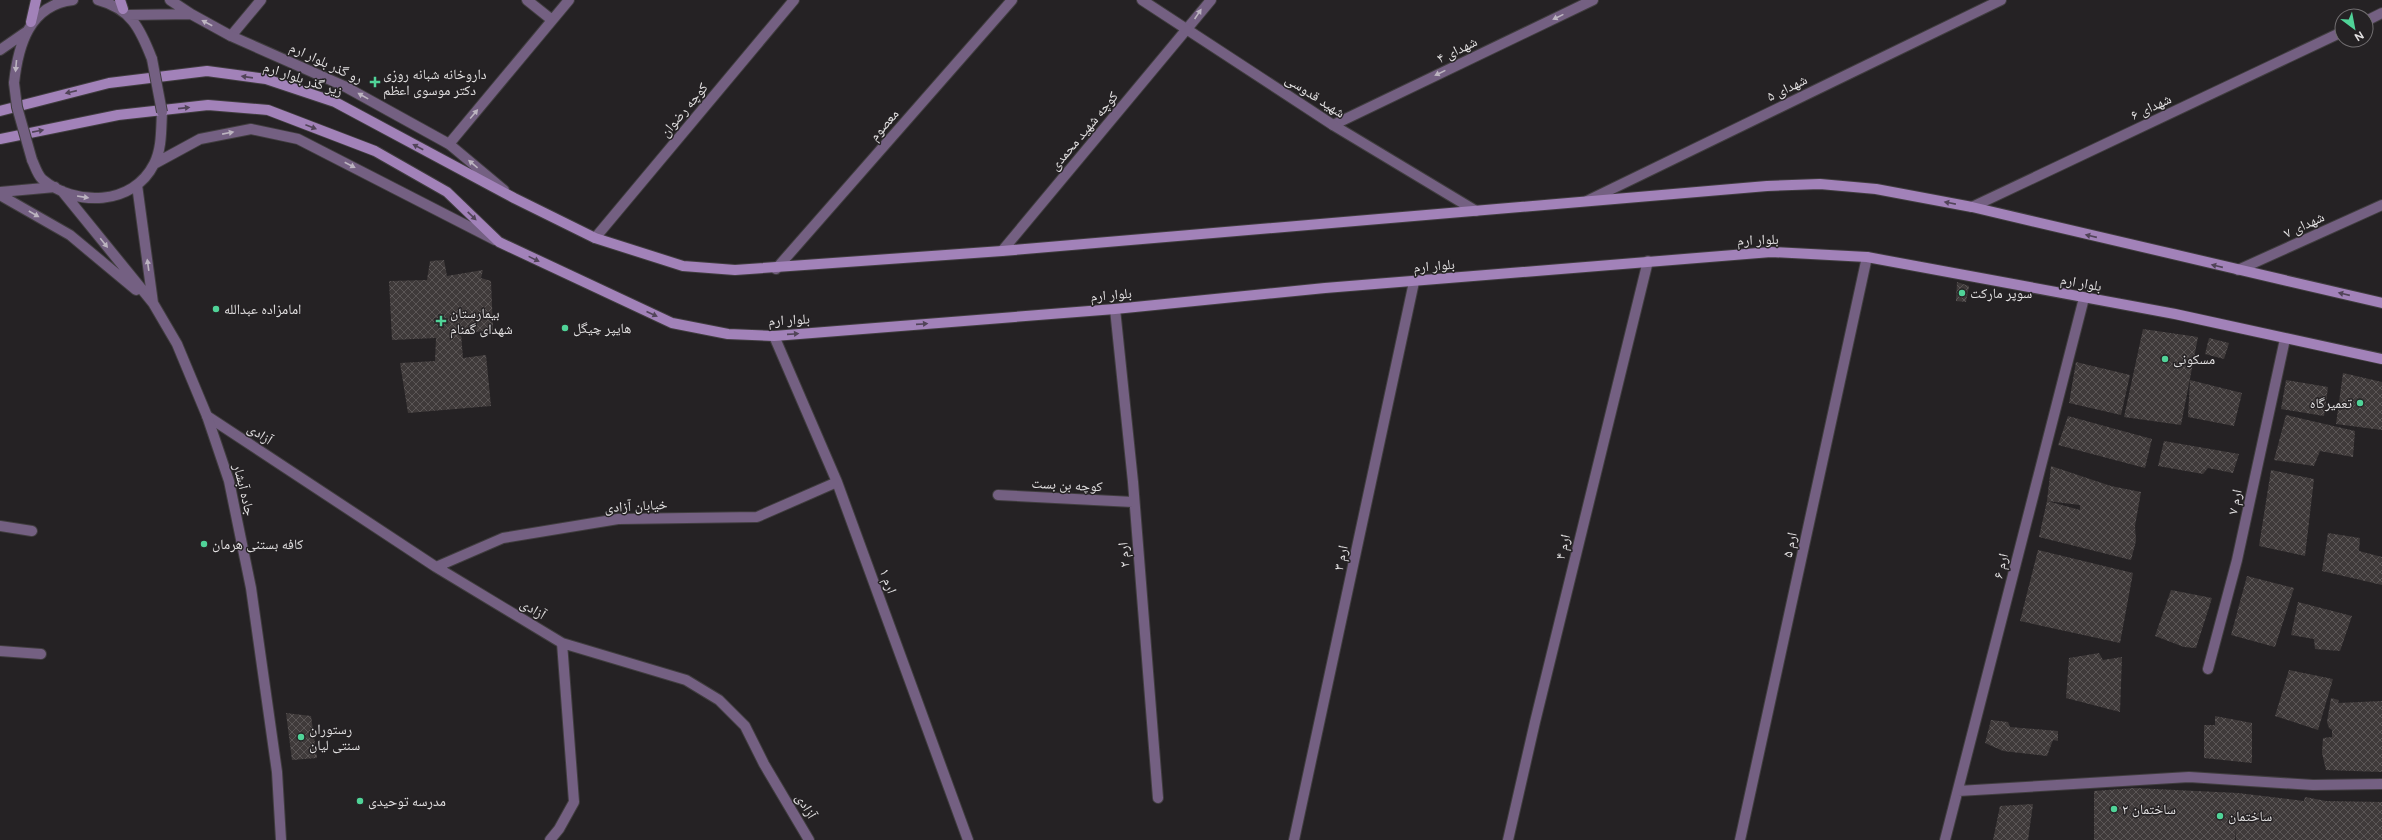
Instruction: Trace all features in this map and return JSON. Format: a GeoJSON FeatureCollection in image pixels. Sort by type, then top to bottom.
{"type":"FeatureCollection","features":[{"type":"Feature","properties":{"kind":"main road"},"geometry":{"type":"LineString","coordinates":[[31,22],[36,0]]}},
{"type":"Feature","properties":{"kind":"main road","name":"زیر گذر بلوار ارم"},"geometry":{"type":"LineString","coordinates":[[0,111],[109,83],[207,71],[266,79],[335,102],[514,198]]}},
{"type":"Feature","properties":{"kind":"main road"},"geometry":{"type":"LineString","coordinates":[[0,139],[118,115],[208,106],[268,110],[375,151],[448,192],[499,242]]}},
{"type":"Feature","properties":{"kind":"main road"},"geometry":{"type":"LineString","coordinates":[[514,198],[595,238],[683,266],[736,270],[776,269],[1002,251],[1767,186],[1820,184],[1876,189],[1972,207],[2382,303]]}},
{"type":"Feature","properties":{"kind":"main road","name":"بلوار ارم"},"geometry":{"type":"LineString","coordinates":[[499,242],[672,323],[728,334],[774,336],[1115,309],[1325,288],[1771,252],[1866,257],[2175,314],[2382,359]]}},
{"type":"Feature","properties":{"kind":"street"},"geometry":{"type":"LineString","coordinates":[[73,0],[49,8],[31,22],[16,58],[14,84],[17,107],[32,160],[41,178],[58,189],[82,198],[99,198],[120,194],[137,185],[154,164],[200,139],[251,129],[298,138],[499,242]]}},
{"type":"Feature","properties":{"kind":"street"},"geometry":{"type":"LineString","coordinates":[[98,0],[124,8],[136,26],[152,59],[162,112],[161,138],[154,164]]}},
{"type":"Feature","properties":{"kind":"street"},"geometry":{"type":"LineString","coordinates":[[170,0],[191,14]]}},
{"type":"Feature","properties":{"kind":"street"},"geometry":{"type":"LineString","coordinates":[[231,36],[261,0]]}},
{"type":"Feature","properties":{"kind":"street"},"geometry":{"type":"LineString","coordinates":[[527,0],[552,20]]}},
{"type":"Feature","properties":{"kind":"street"},"geometry":{"type":"LineString","coordinates":[[449,144],[569,0]]}},
{"type":"Feature","properties":{"kind":"street","name":"کوچه رضوان"},"geometry":{"type":"LineString","coordinates":[[595,238],[794,0]]}},
{"type":"Feature","properties":{"kind":"street","name":"معصوم"},"geometry":{"type":"LineString","coordinates":[[776,269],[1012,0]]}},
{"type":"Feature","properties":{"kind":"street","name":"شهید قدوسی"},"geometry":{"type":"LineString","coordinates":[[1142,0],[1333,125],[1476,211]]}},
{"type":"Feature","properties":{"kind":"street","name":"کوچه شهید محمدی"},"geometry":{"type":"LineString","coordinates":[[1002,251],[1188,30],[1202,8],[1211,0]]}},
{"type":"Feature","properties":{"kind":"street","name":"شهدای ۴"},"geometry":{"type":"LineString","coordinates":[[1333,125],[1593,0]]}},
{"type":"Feature","properties":{"kind":"street","name":"شهدای ۵"},"geometry":{"type":"LineString","coordinates":[[1585,202],[2001,0]]}},
{"type":"Feature","properties":{"kind":"street","name":"رو گذر بلوار ارم"},"geometry":{"type":"LineString","coordinates":[[124,8],[191,14],[231,36],[344,86],[449,144],[514,198]]}},
{"type":"Feature","properties":{"kind":"street"},"geometry":{"type":"LineString","coordinates":[[0,50],[26,32]]}},
{"type":"Feature","properties":{"kind":"street","name":"شهدای ۶"},"geometry":{"type":"LineString","coordinates":[[1972,207],[2334,36]]}},
{"type":"Feature","properties":{"kind":"street"},"geometry":{"type":"LineString","coordinates":[[137,185],[153,304]]}},
{"type":"Feature","properties":{"kind":"street"},"geometry":{"type":"LineString","coordinates":[[0,194],[58,189]]}},
{"type":"Feature","properties":{"kind":"street","name":"جاده آبشار"},"geometry":{"type":"LineString","coordinates":[[58,189],[153,304],[177,344],[207,416],[229,481],[251,588],[277,772],[281,840]]}},
{"type":"Feature","properties":{"kind":"street"},"geometry":{"type":"LineString","coordinates":[[0,194],[70,235],[153,304]]}},
{"type":"Feature","properties":{"kind":"street","name":"شهدای ۷"},"geometry":{"type":"LineString","coordinates":[[2238,270],[2382,204]]}},
{"type":"Feature","properties":{"kind":"street","name":"ارم ۵"},"geometry":{"type":"LineString","coordinates":[[1740,840],[1866,257]]}},
{"type":"Feature","properties":{"kind":"street","name":"ارم ۴"},"geometry":{"type":"LineString","coordinates":[[1508,840],[1535,722],[1648,261]]}},
{"type":"Feature","properties":{"kind":"street","name":"ارم ۳"},"geometry":{"type":"LineString","coordinates":[[1294,840],[1414,282]]}},
{"type":"Feature","properties":{"kind":"street","name":"ارم ۶"},"geometry":{"type":"LineString","coordinates":[[1945,840],[2084,298]]}},
{"type":"Feature","properties":{"kind":"street","name":"ارم ۲"},"geometry":{"type":"LineString","coordinates":[[1115,309],[1158,798]]}},
{"type":"Feature","properties":{"kind":"street","name":"ارم ۱"},"geometry":{"type":"LineString","coordinates":[[774,336],[837,482],[968,840]]}},
{"type":"Feature","properties":{"kind":"street","name":"ارم ۷"},"geometry":{"type":"LineString","coordinates":[[2208,669],[2237,560],[2285,339]]}},
{"type":"Feature","properties":{"kind":"street","name":"آزادی"},"geometry":{"type":"LineString","coordinates":[[207,416],[436,567],[562,642],[686,680],[719,700],[745,726],[764,764],[809,840]]}},
{"type":"Feature","properties":{"kind":"street","name":"خیابان آزادی"},"geometry":{"type":"LineString","coordinates":[[436,567],[503,538],[618,519],[757,517],[837,482]]}},
{"type":"Feature","properties":{"kind":"street","name":"کوچه بن بست"},"geometry":{"type":"LineString","coordinates":[[998,495],[1133,502]]}},
{"type":"Feature","properties":{"kind":"street"},"geometry":{"type":"LineString","coordinates":[[0,526],[32,531]]}},
{"type":"Feature","properties":{"kind":"street"},"geometry":{"type":"LineString","coordinates":[[550,840],[559,829],[574,802],[562,642]]}},
{"type":"Feature","properties":{"kind":"street"},"geometry":{"type":"LineString","coordinates":[[0,651],[41,654]]}},
{"type":"Feature","properties":{"kind":"street"},"geometry":{"type":"LineString","coordinates":[[1958,791],[2190,777],[2313,785],[2382,784]]}},
{"type":"Feature","properties":{"kind":"building"},"geometry":{"type":"Polygon","coordinates":[[[444,260],[447,276],[483,270],[481,278],[491,281],[493,330],[461,334],[463,358],[486,355],[491,406],[408,413],[400,363],[435,361],[436,338],[392,340],[389,281],[427,280],[430,261],[444,260]]]}},
{"type":"Feature","properties":{"kind":"building","name":"سوپر مارکت"},"geometry":{"type":"Polygon","coordinates":[[[1957,282],[1969,286],[1966,302],[1956,301],[1957,282]]]}},
{"type":"Feature","properties":{"kind":"building","name":"مسکونی"},"geometry":{"type":"Polygon","coordinates":[[[2143,329],[2198,337],[2181,425],[2124,417],[2143,329]]]}},
{"type":"Feature","properties":{"kind":"building"},"geometry":{"type":"Polygon","coordinates":[[[2209,338],[2229,343],[2224,359],[2205,354],[2209,338]]]}},
{"type":"Feature","properties":{"kind":"building"},"geometry":{"type":"Polygon","coordinates":[[[2076,362],[2130,375],[2121,415],[2069,403],[2076,362]]]}},
{"type":"Feature","properties":{"kind":"building","name":"تعمیرگاه"},"geometry":{"type":"Polygon","coordinates":[[[2343,373],[2382,382],[2382,430],[2336,424],[2343,373]]]}},
{"type":"Feature","properties":{"kind":"building","name":"مسکونی"},"geometry":{"type":"Polygon","coordinates":[[[2190,380],[2242,393],[2234,426],[2188,417],[2190,380]]]}},
{"type":"Feature","properties":{"kind":"building"},"geometry":{"type":"Polygon","coordinates":[[[2286,380],[2328,387],[2324,416],[2281,409],[2286,380]]]}},
{"type":"Feature","properties":{"kind":"building"},"geometry":{"type":"Polygon","coordinates":[[[2286,415],[2355,431],[2353,457],[2320,451],[2314,466],[2274,460],[2286,415]]]}},
{"type":"Feature","properties":{"kind":"building"},"geometry":{"type":"Polygon","coordinates":[[[2068,416],[2152,439],[2145,468],[2058,445],[2068,416]]]}},
{"type":"Feature","properties":{"kind":"building"},"geometry":{"type":"Polygon","coordinates":[[[2164,441],[2239,454],[2233,473],[2208,468],[2203,474],[2158,466],[2164,441]]]}},
{"type":"Feature","properties":{"kind":"building"},"geometry":{"type":"Polygon","coordinates":[[[2051,466],[2111,486],[2141,492],[2135,526],[2136,541],[2131,560],[2039,537],[2047,501],[2051,466]],[[2047,501],[2080,510],[2080,505],[2047,501]]]}},
{"type":"Feature","properties":{"kind":"building"},"geometry":{"type":"Polygon","coordinates":[[[2271,470],[2314,479],[2305,556],[2259,546],[2271,470]]]}},
{"type":"Feature","properties":{"kind":"building"},"geometry":{"type":"Polygon","coordinates":[[[2328,533],[2360,538],[2359,551],[2382,557],[2382,585],[2322,571],[2328,533]]]}},
{"type":"Feature","properties":{"kind":"building"},"geometry":{"type":"Polygon","coordinates":[[[2038,550],[2133,573],[2120,643],[2020,621],[2038,550]]]}},
{"type":"Feature","properties":{"kind":"building"},"geometry":{"type":"Polygon","coordinates":[[[2247,576],[2294,588],[2275,647],[2231,635],[2247,576]]]}},
{"type":"Feature","properties":{"kind":"building"},"geometry":{"type":"Polygon","coordinates":[[[2171,590],[2212,598],[2196,648],[2184,647],[2155,636],[2171,590]]]}},
{"type":"Feature","properties":{"kind":"building"},"geometry":{"type":"Polygon","coordinates":[[[2298,602],[2352,616],[2340,651],[2315,649],[2314,639],[2291,635],[2298,602]]]}},
{"type":"Feature","properties":{"kind":"building"},"geometry":{"type":"Polygon","coordinates":[[[2099,653],[2103,660],[2122,657],[2120,712],[2066,698],[2069,658],[2099,653]]]}},
{"type":"Feature","properties":{"kind":"building"},"geometry":{"type":"Polygon","coordinates":[[[2289,670],[2333,679],[2318,730],[2275,716],[2289,670]]]}},
{"type":"Feature","properties":{"kind":"building"},"geometry":{"type":"Polygon","coordinates":[[[2331,698],[2339,700],[2338,703],[2382,701],[2382,772],[2326,770],[2322,753],[2323,738],[2332,737],[2332,730],[2329,728],[2327,722],[2331,698]]]}},
{"type":"Feature","properties":{"kind":"building","name":"رستوران سنتی لیان"},"geometry":{"type":"Polygon","coordinates":[[[286,713],[311,716],[317,758],[292,760],[286,713]]]}},
{"type":"Feature","properties":{"kind":"building"},"geometry":{"type":"Polygon","coordinates":[[[2215,716],[2252,723],[2252,763],[2204,758],[2204,725],[2215,725],[2215,716]]]}},
{"type":"Feature","properties":{"kind":"building"},"geometry":{"type":"Polygon","coordinates":[[[1991,720],[2008,722],[2010,727],[2058,731],[2058,741],[2053,740],[2047,756],[2003,751],[1985,743],[1991,720]]]}},
{"type":"Feature","properties":{"kind":"building"},"geometry":{"type":"Polygon","coordinates":[[[2134,788],[2238,793],[2304,801],[2305,797],[2326,801],[2382,802],[2382,840],[2236,840],[2235,829],[2235,840],[2094,840],[2094,791],[2134,788]]]}},
{"type":"Feature","properties":{"kind":"building"},"geometry":{"type":"Polygon","coordinates":[[[2033,804],[2028,840],[1993,840],[2000,806],[2033,804]]]}},
{"type":"Feature","properties":{"kind":"place","name":"داروخانه شبانه روزی دکتر موسوی اعظم"},"geometry":{"type":"Point","coordinates":[375,82]}},
{"type":"Feature","properties":{"kind":"place","name":"سوپر مارکت"},"geometry":{"type":"Point","coordinates":[1962,293]}},
{"type":"Feature","properties":{"kind":"place","name":"امامزاده عبدالله"},"geometry":{"type":"Point","coordinates":[216,309]}},
{"type":"Feature","properties":{"kind":"place","name":"بیمارستان شهدای گمنام"},"geometry":{"type":"Point","coordinates":[441,321]}},
{"type":"Feature","properties":{"kind":"place","name":"هایپر چیگل"},"geometry":{"type":"Point","coordinates":[565,328]}},
{"type":"Feature","properties":{"kind":"place","name":"مسکونی"},"geometry":{"type":"Point","coordinates":[2165,359]}},
{"type":"Feature","properties":{"kind":"place","name":"تعمیرگاه"},"geometry":{"type":"Point","coordinates":[2360,403]}},
{"type":"Feature","properties":{"kind":"place","name":"کافه بستنی هرمان"},"geometry":{"type":"Point","coordinates":[204,544]}},
{"type":"Feature","properties":{"kind":"place","name":"رستوران سنتی لیان"},"geometry":{"type":"Point","coordinates":[301,737]}},
{"type":"Feature","properties":{"kind":"place","name":"مدرسه توحیدی"},"geometry":{"type":"Point","coordinates":[360,801]}},
{"type":"Feature","properties":{"kind":"place","name":"ساختمان ۲"},"geometry":{"type":"Point","coordinates":[2114,809]}},
{"type":"Feature","properties":{"kind":"place","name":"ساختمان"},"geometry":{"type":"Point","coordinates":[2220,816]}}]}
